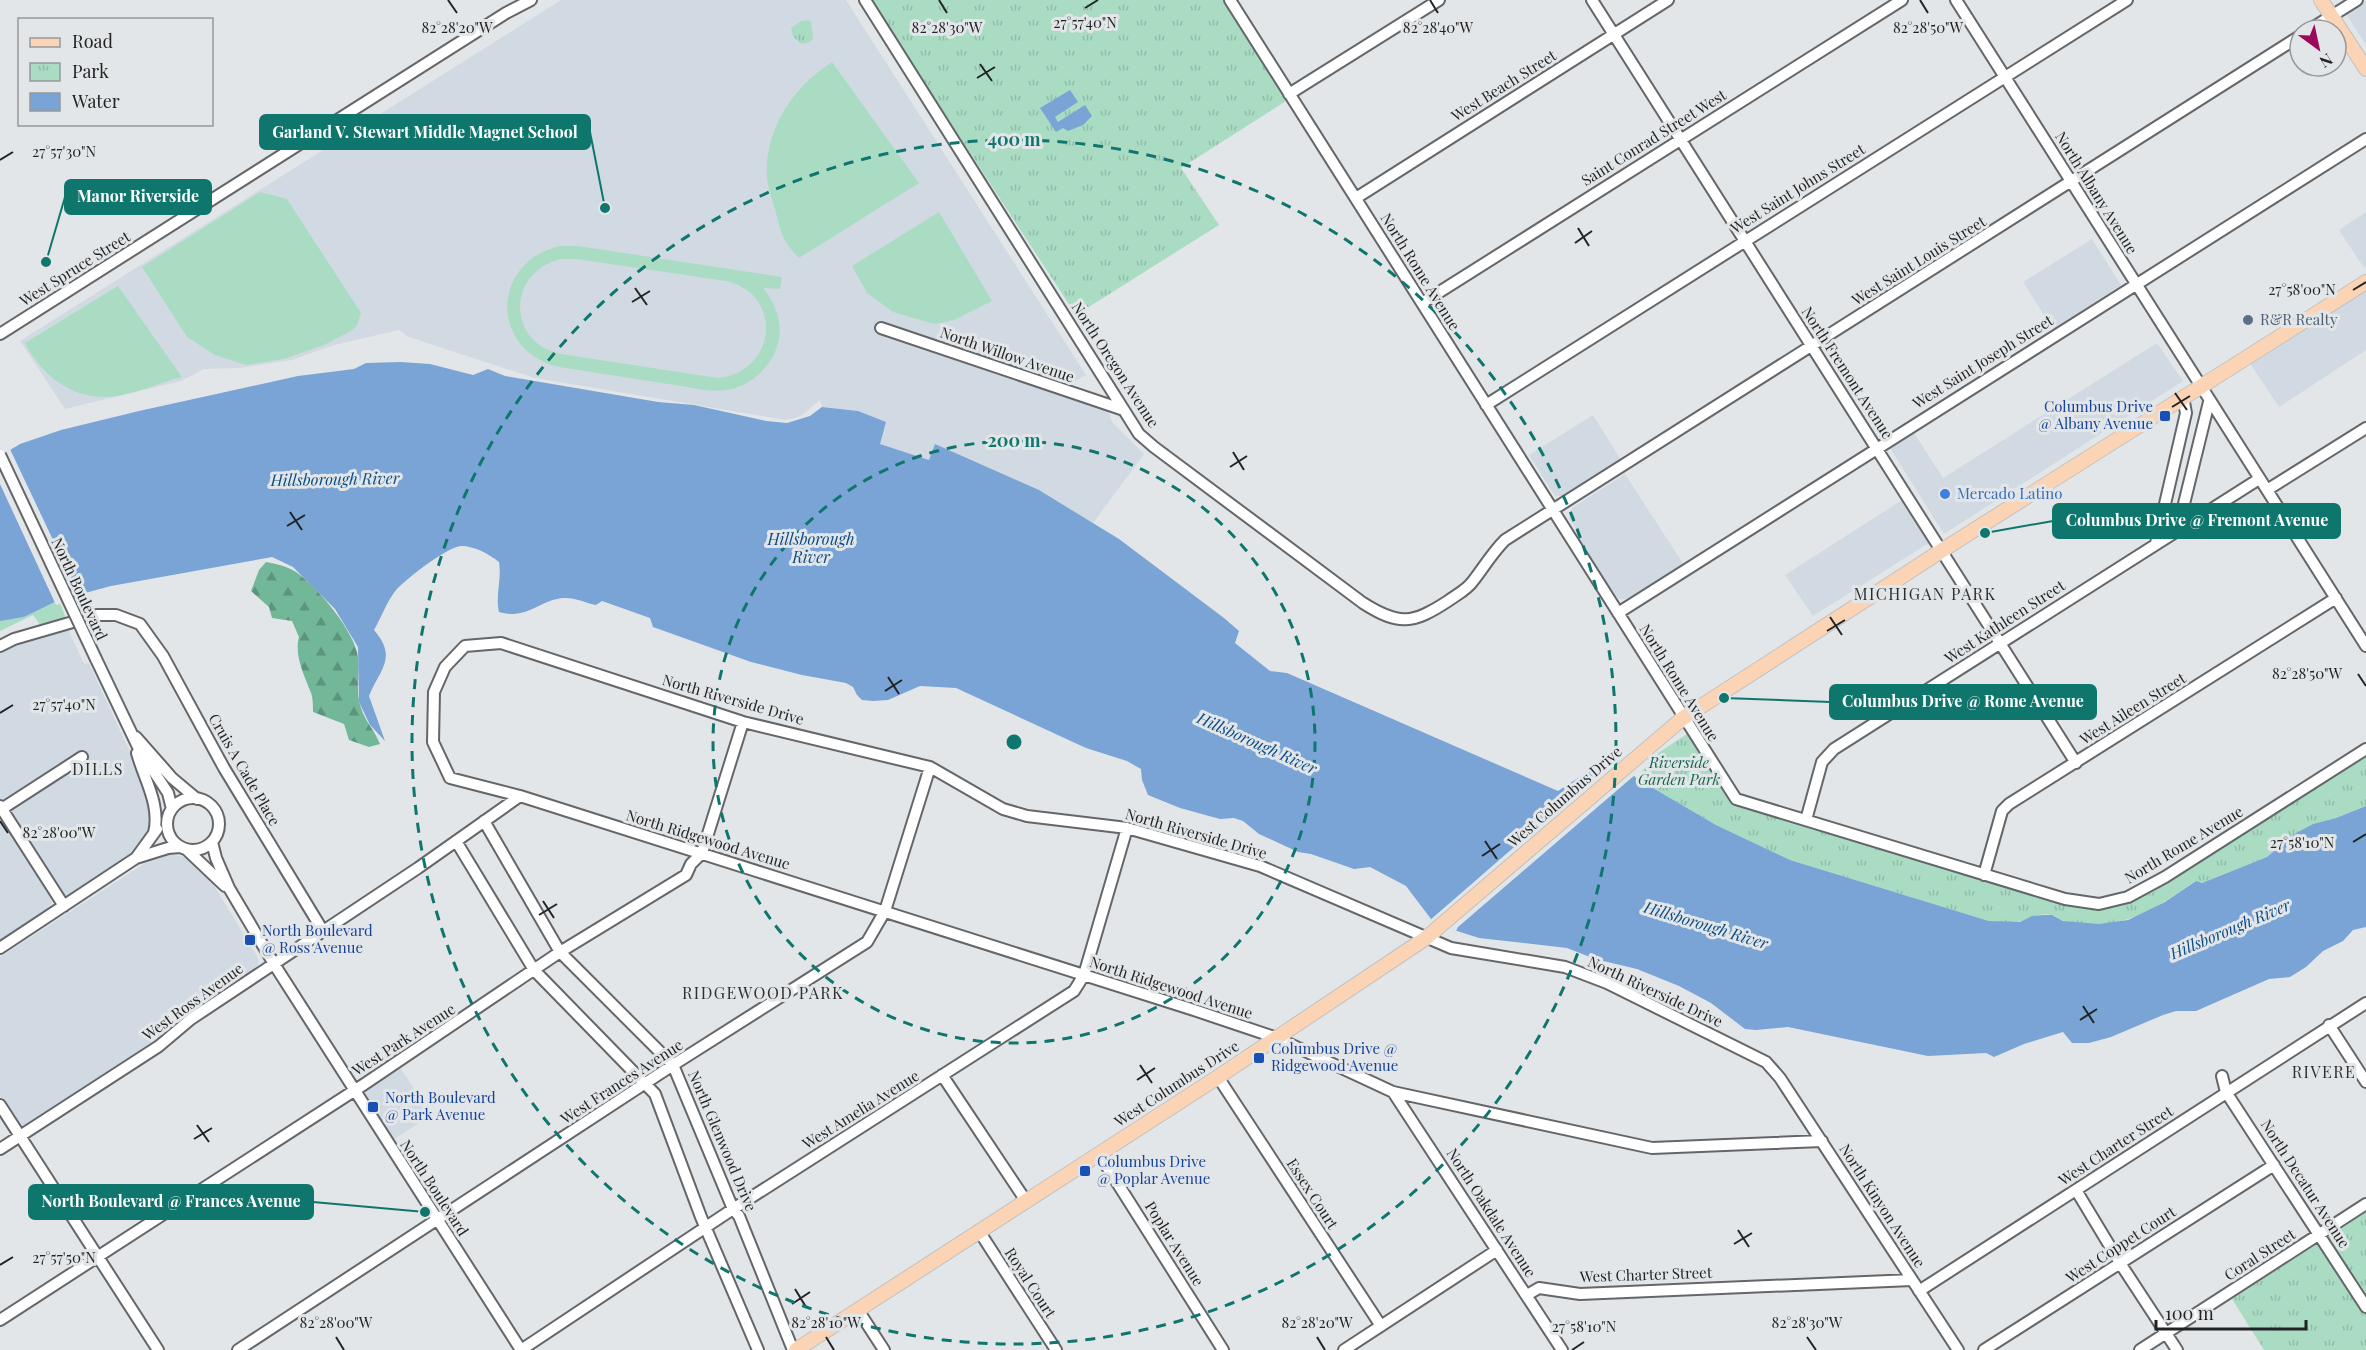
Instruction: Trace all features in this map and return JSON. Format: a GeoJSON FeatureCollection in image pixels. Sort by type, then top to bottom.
{"type":"FeatureCollection","features":[{"type":"Feature","properties":{"kind":"main road"},"geometry":{"type":"LineString","coordinates":[[2321,0],[2366,69]]}},
{"type":"Feature","properties":{"kind":"main road","name":"West Columbus Drive"},"geometry":{"type":"LineString","coordinates":[[794,1350],[1218,1077],[1426,938],[1683,718],[1941,551],[2366,282]]}},
{"type":"Feature","properties":{"kind":"street","name":"West Spruce Street"},"geometry":{"type":"LineString","coordinates":[[0,334],[506,13],[531,0]]}},
{"type":"Feature","properties":{"kind":"street","name":"North Oregon Avenue"},"geometry":{"type":"LineString","coordinates":[[865,0],[1139,434],[1363,603],[1381,615],[1395,620],[1406,621],[1424,616],[1465,590],[1505,540],[1553,510]]}},
{"type":"Feature","properties":{"kind":"street","name":"North Rome Avenue"},"geometry":{"type":"LineString","coordinates":[[1230,0],[1736,799],[2065,899],[2099,904],[2128,897],[2165,877],[2366,749]]}},
{"type":"Feature","properties":{"kind":"street"},"geometry":{"type":"LineString","coordinates":[[1289,94],[1438,0]]}},
{"type":"Feature","properties":{"kind":"street","name":"North Fremont Avenue"},"geometry":{"type":"LineString","coordinates":[[1592,0],[2076,763]]}},
{"type":"Feature","properties":{"kind":"street","name":"West Beach Street"},"geometry":{"type":"LineString","coordinates":[[1356,198],[1668,0]]}},
{"type":"Feature","properties":{"kind":"street","name":"Saint Conrad Street West"},"geometry":{"type":"LineString","coordinates":[[1422,303],[1902,0]]}},
{"type":"Feature","properties":{"kind":"street","name":"North Albany Avenue"},"geometry":{"type":"LineString","coordinates":[[1956,0],[2006,76],[2209,402],[2366,646]]}},
{"type":"Feature","properties":{"kind":"street","name":"West Saint Johns Street"},"geometry":{"type":"LineString","coordinates":[[1486,405],[2127,0]]}},
{"type":"Feature","properties":{"kind":"street"},"geometry":{"type":"LineString","coordinates":[[2328,18],[2356,0]]}},
{"type":"Feature","properties":{"kind":"street","name":"West Saint Louis Street"},"geometry":{"type":"LineString","coordinates":[[1553,510],[2288,44]]}},
{"type":"Feature","properties":{"kind":"street","name":"West Saint Joseph Street"},"geometry":{"type":"LineString","coordinates":[[1618,613],[2366,139]]}},
{"type":"Feature","properties":{"kind":"street","name":"North Willow Avenue"},"geometry":{"type":"LineString","coordinates":[[881,328],[1124,411]]}},
{"type":"Feature","properties":{"kind":"street"},"geometry":{"type":"LineString","coordinates":[[2156,543],[2186,413],[2183,397]]}},
{"type":"Feature","properties":{"kind":"street"},"geometry":{"type":"LineString","coordinates":[[2184,525],[2181,516],[2209,402]]}},
{"type":"Feature","properties":{"kind":"street"},"geometry":{"type":"LineString","coordinates":[[2267,490],[2366,428]]}},
{"type":"Feature","properties":{"kind":"street","name":"North Boulevard"},"geometry":{"type":"LineString","coordinates":[[0,455],[142,755],[168,793],[170,812]]}},
{"type":"Feature","properties":{"kind":"street","name":"West Kathleen Street"},"geometry":{"type":"LineString","coordinates":[[1806,820],[1822,762],[1834,749],[2259,478]]}},
{"type":"Feature","properties":{"kind":"street","name":"West Aileen Street"},"geometry":{"type":"LineString","coordinates":[[1984,875],[2002,811],[2009,804],[2336,598]]}},
{"type":"Feature","properties":{"kind":"street","name":"Cruis A Cade Place"},"geometry":{"type":"LineString","coordinates":[[0,646],[14,639],[97,615],[116,615],[140,624],[163,656],[224,768],[323,931]]}},
{"type":"Feature","properties":{"kind":"street","name":"North Riverside Drive"},"geometry":{"type":"LineString","coordinates":[[434,692],[445,667],[465,646],[501,643],[743,722],[930,767],[1003,809],[1027,816],[1127,828],[1260,866],[1451,948],[1565,967],[1607,983],[1766,1062],[1780,1078]]}},
{"type":"Feature","properties":{"kind":"street","name":"North Ridgewood Avenue"},"geometry":{"type":"LineString","coordinates":[[434,692],[433,742],[450,778],[520,796],[702,853],[1277,1038],[1393,1092],[1652,1148],[1822,1141]]}},
{"type":"Feature","properties":{"kind":"street","name":"West Park Avenue"},"geometry":{"type":"LineString","coordinates":[[0,1320],[354,1090],[560,952],[686,875],[691,864],[702,853],[743,722]]}},
{"type":"Feature","properties":{"kind":"street"},"geometry":{"type":"LineString","coordinates":[[134,735],[137,754],[155,810],[154,833]]}},
{"type":"Feature","properties":{"kind":"street","name":"North Boulevard"},"geometry":{"type":"LineString","coordinates":[[134,735],[172,777],[197,799]]}},
{"type":"Feature","properties":{"kind":"street"},"geometry":{"type":"LineString","coordinates":[[64,906],[1,808],[82,757]]}},
{"type":"Feature","properties":{"kind":"street","name":"West Frances Avenue"},"geometry":{"type":"LineString","coordinates":[[238,1350],[645,1083],[867,942],[885,911],[930,767]]}},
{"type":"Feature","properties":{"kind":"street","name":"West Ross Avenue"},"geometry":{"type":"LineString","coordinates":[[0,1149],[159,1046],[191,1019],[520,796]]}},
{"type":"Feature","properties":{"kind":"street"},"geometry":{"type":"LineString","coordinates":[[0,948],[136,858],[168,848],[203,848],[217,835],[219,819],[211,806],[197,799],[183,800],[170,812],[136,858]]}},
{"type":"Feature","properties":{"kind":"street"},"geometry":{"type":"LineString","coordinates":[[170,812],[168,830],[171,837],[183,848]]}},
{"type":"Feature","properties":{"kind":"street","name":"North Glenwood Drive"},"geometry":{"type":"LineString","coordinates":[[484,821],[560,952],[673,1065],[794,1350]]}},
{"type":"Feature","properties":{"kind":"street","name":"West Amelia Avenue"},"geometry":{"type":"LineString","coordinates":[[521,1350],[733,1209],[1074,991],[1084,975],[1127,828]]}},
{"type":"Feature","properties":{"kind":"street"},"geometry":{"type":"LineString","coordinates":[[456,841],[534,970],[655,1094],[706,1228],[758,1350]]}},
{"type":"Feature","properties":{"kind":"street","name":"North Boulevard"},"geometry":{"type":"LineString","coordinates":[[212,842],[229,888],[274,964],[521,1350]]}},
{"type":"Feature","properties":{"kind":"street","name":"North Boulevard"},"geometry":{"type":"LineString","coordinates":[[183,848],[229,888]]}},
{"type":"Feature","properties":{"kind":"street","name":"West Charter Street"},"geometry":{"type":"LineString","coordinates":[[1919,1291],[2366,1003]]}},
{"type":"Feature","properties":{"kind":"street"},"geometry":{"type":"LineString","coordinates":[[2329,1025],[2366,1082]]}},
{"type":"Feature","properties":{"kind":"street"},"geometry":{"type":"LineString","coordinates":[[942,1075],[1026,1201]]}},
{"type":"Feature","properties":{"kind":"street","name":"North Decatur Avenue"},"geometry":{"type":"LineString","coordinates":[[2222,1076],[2226,1092],[2366,1307]]}},
{"type":"Feature","properties":{"kind":"street","name":"Essex Court"},"geometry":{"type":"LineString","coordinates":[[1218,1077],[1381,1326]]}},
{"type":"Feature","properties":{"kind":"street","name":"North Kinyon Avenue"},"geometry":{"type":"LineString","coordinates":[[1780,1078],[1958,1350]]}},
{"type":"Feature","properties":{"kind":"street","name":"North Oakdale Avenue"},"geometry":{"type":"LineString","coordinates":[[1393,1092],[1562,1350]]}},
{"type":"Feature","properties":{"kind":"street"},"geometry":{"type":"LineString","coordinates":[[0,1105],[158,1350]]}},
{"type":"Feature","properties":{"kind":"street","name":"Poplar Avenue"},"geometry":{"type":"LineString","coordinates":[[1099,1154],[1223,1350]]}},
{"type":"Feature","properties":{"kind":"street","name":"West Coppet Court"},"geometry":{"type":"LineString","coordinates":[[1984,1350],[2274,1165]]}},
{"type":"Feature","properties":{"kind":"street"},"geometry":{"type":"LineString","coordinates":[[2076,1190],[2177,1350]]}},
{"type":"Feature","properties":{"kind":"street","name":"Coral Street"},"geometry":{"type":"LineString","coordinates":[[2140,1350],[2366,1204]]}},
{"type":"Feature","properties":{"kind":"street","name":"Royal Court"},"geometry":{"type":"LineString","coordinates":[[979,1232],[1056,1350]]}},
{"type":"Feature","properties":{"kind":"street"},"geometry":{"type":"LineString","coordinates":[[1344,1350],[1497,1250]]}},
{"type":"Feature","properties":{"kind":"street","name":"West Charter Street"},"geometry":{"type":"LineString","coordinates":[[1527,1295],[1539,1288],[1580,1294],[1912,1280]]}},
{"type":"Feature","properties":{"kind":"street"},"geometry":{"type":"LineString","coordinates":[[858,1310],[884,1350]]}},
{"type":"Feature","properties":{"kind":"shaded area"},"geometry":{"type":"Polygon","coordinates":[[[561,0],[846,0],[1086,375],[1066,386],[880,323],[877,330],[1108,411],[1112,422],[1144,454],[1093,523],[1039,490],[935,445],[929,460],[880,444],[858,411],[822,407],[820,400],[801,416],[786,420],[535,378],[407,336],[399,330],[334,345],[292,360],[240,368],[204,369],[181,381],[65,409],[20,341],[561,0]]]}},
{"type":"Feature","properties":{"kind":"shaded area"},"geometry":{"type":"Polygon","coordinates":[[[2366,1],[2366,45],[2346,14],[2366,1]]]}},
{"type":"Feature","properties":{"kind":"shaded area"},"geometry":{"type":"Polygon","coordinates":[[[2366,212],[2366,266],[2364,268],[2339,230],[2366,212]]]}},
{"type":"Feature","properties":{"kind":"shaded area"},"geometry":{"type":"Polygon","coordinates":[[[2092,239],[2121,285],[2053,329],[2023,282],[2092,239]]]}},
{"type":"Feature","properties":{"kind":"shaded area"},"geometry":{"type":"Polygon","coordinates":[[[2366,289],[2366,350],[2279,407],[2249,362],[2366,289]]]}},
{"type":"Feature","properties":{"kind":"shaded area"},"geometry":{"type":"Polygon","coordinates":[[[2157,343],[2183,381],[1944,534],[1890,448],[1914,433],[1943,478],[2157,343]]]}},
{"type":"Feature","properties":{"kind":"shaded area"},"geometry":{"type":"Polygon","coordinates":[[[1593,415],[1621,460],[1565,496],[1555,496],[1529,455],[1593,415]]]}},
{"type":"Feature","properties":{"kind":"shaded area"},"geometry":{"type":"Polygon","coordinates":[[[1625,474],[1684,565],[1626,599],[1619,599],[1577,536],[1580,534],[1569,518],[1572,508],[1625,474]]]}},
{"type":"Feature","properties":{"kind":"shaded area"},"geometry":{"type":"Polygon","coordinates":[[[1902,500],[1929,543],[1813,616],[1785,575],[1902,500]]]}},
{"type":"Feature","properties":{"kind":"shaded area"},"geometry":{"type":"Polygon","coordinates":[[[68,629],[84,664],[89,663],[147,789],[153,821],[145,838],[135,851],[121,863],[68,896],[60,893],[0,799],[0,652],[19,643],[68,629]]]}},
{"type":"Feature","properties":{"kind":"shaded area"},"geometry":{"type":"Polygon","coordinates":[[[0,821],[50,894],[52,902],[45,912],[0,942],[0,821]]]}},
{"type":"Feature","properties":{"kind":"shaded area"},"geometry":{"type":"Polygon","coordinates":[[[167,854],[192,860],[210,879],[257,956],[259,963],[256,970],[167,1036],[30,1127],[23,1127],[17,1123],[0,1096],[0,957],[153,858],[167,854]]]}},
{"type":"Feature","properties":{"kind":"shaded area"},"geometry":{"type":"Polygon","coordinates":[[[398,1064],[431,1115],[390,1142],[356,1091],[398,1064]]]}},
{"type":"Feature","properties":{"kind":"green space"},"geometry":{"type":"Polygon","coordinates":[[[870,0],[1223,0],[1286,101],[1181,168],[1219,225],[1076,315],[870,0]]]}},
{"type":"Feature","properties":{"kind":"green space"},"geometry":{"type":"Polygon","coordinates":[[[809,20],[813,39],[801,44],[793,36],[791,28],[801,21],[809,20]]]}},
{"type":"Feature","properties":{"kind":"green space"},"geometry":{"type":"Polygon","coordinates":[[[832,62],[919,183],[799,258],[789,246],[781,230],[767,178],[767,160],[770,143],[784,111],[805,84],[832,62]]]}},
{"type":"Feature","properties":{"kind":"green space"},"geometry":{"type":"Polygon","coordinates":[[[260,192],[287,199],[361,313],[353,330],[324,345],[284,359],[246,365],[215,355],[187,337],[142,267],[260,192]]]}},
{"type":"Feature","properties":{"kind":"green space"},"geometry":{"type":"Polygon","coordinates":[[[939,212],[992,301],[954,320],[934,324],[893,312],[867,293],[852,266],[939,212]]]}},
{"type":"Feature","properties":{"kind":"green space"},"geometry":{"type":"Polygon","coordinates":[[[559,246],[578,246],[782,277],[780,289],[763,288],[778,316],[780,331],[777,347],[769,362],[758,375],[743,385],[720,391],[559,367],[536,358],[520,344],[510,326],[507,307],[510,288],[520,270],[536,255],[559,246]],[[561,259],[543,266],[530,278],[523,292],[520,307],[523,322],[530,336],[543,347],[561,354],[718,378],[738,373],[752,362],[762,348],[766,332],[765,316],[758,301],[745,289],[726,281],[576,259],[561,259]]]}},
{"type":"Feature","properties":{"kind":"green space"},"geometry":{"type":"Polygon","coordinates":[[[118,286],[182,377],[133,392],[105,397],[92,396],[68,388],[39,365],[25,343],[118,286]]]}},
{"type":"Feature","properties":{"kind":"green space"},"geometry":{"type":"Polygon","coordinates":[[[266,562],[289,568],[305,579],[324,598],[343,623],[358,657],[358,695],[361,708],[380,744],[369,747],[349,740],[344,724],[313,712],[312,695],[299,658],[299,637],[292,621],[272,618],[269,607],[251,591],[259,570],[266,562]]]}},
{"type":"Feature","properties":{"kind":"green space"},"geometry":{"type":"Polygon","coordinates":[[[59,600],[66,619],[41,626],[33,615],[0,631],[0,621],[24,617],[59,600]]]}},
{"type":"Feature","properties":{"kind":"green space","name":"Riverside Garden Park"},"geometry":{"type":"Polygon","coordinates":[[[1687,734],[1733,804],[2076,907],[2109,906],[2153,892],[2366,757],[2366,806],[2313,824],[2296,833],[2267,857],[2202,883],[2195,881],[2150,910],[2118,922],[2083,924],[2064,921],[2047,914],[2017,922],[1989,921],[1790,860],[1716,825],[1636,778],[1658,753],[1687,734]]]}},
{"type":"Feature","properties":{"kind":"green space"},"geometry":{"type":"Polygon","coordinates":[[[2366,1212],[2366,1350],[2264,1350],[2232,1299],[2366,1212]]]}},
{"type":"Feature","properties":{"kind":"water"},"geometry":{"type":"Polygon","coordinates":[[[1070,90],[1078,102],[1055,117],[1058,122],[1085,105],[1092,116],[1083,125],[1068,131],[1063,128],[1056,132],[1040,108],[1070,90]]]}},
{"type":"Feature","properties":{"kind":"water","name":"Hillsborough River"},"geometry":{"type":"Polygon","coordinates":[[[366,363],[430,364],[473,375],[488,369],[505,376],[658,402],[694,405],[766,421],[787,423],[810,416],[822,407],[858,411],[886,422],[880,444],[929,460],[935,444],[1039,490],[1119,539],[1239,631],[1235,643],[1270,671],[1287,673],[1558,791],[1615,754],[1636,778],[1716,825],[1790,860],[1989,921],[2020,922],[2032,916],[2044,915],[2052,915],[2063,921],[2099,924],[2128,920],[2165,902],[2196,881],[2202,883],[2267,857],[2296,833],[2313,824],[2366,806],[2366,927],[2353,930],[2343,941],[2323,951],[2306,967],[2290,977],[2269,979],[2196,1011],[2176,1011],[2111,1037],[2089,1043],[2072,1043],[2063,1032],[2024,1044],[1994,1057],[1986,1053],[1928,1056],[1788,1027],[1745,1029],[1711,1003],[1679,986],[1637,969],[1595,959],[1567,948],[1479,938],[1454,930],[1431,919],[1406,886],[1370,867],[1354,869],[1311,854],[1298,852],[1259,834],[1243,821],[1234,818],[1220,819],[1180,808],[1148,795],[1142,780],[1141,769],[1127,761],[1086,748],[956,688],[920,686],[888,700],[862,700],[853,687],[846,683],[751,662],[653,627],[650,618],[602,601],[596,605],[563,598],[547,602],[526,612],[509,614],[499,612],[499,562],[471,547],[461,546],[446,552],[408,579],[393,594],[374,630],[385,648],[386,656],[382,671],[369,696],[385,741],[370,725],[359,702],[358,647],[335,609],[293,567],[272,557],[111,586],[59,600],[24,617],[0,621],[0,456],[20,444],[61,430],[139,411],[298,376],[354,369],[366,363]]]}},
{"type":"Feature","properties":{"kind":"pier"},"geometry":{"type":"Polygon","coordinates":[[[9,447],[80,597],[56,605],[0,484],[0,453],[9,447]]]}},
{"type":"Feature","properties":{"kind":"pier"},"geometry":{"type":"Polygon","coordinates":[[[1620,755],[1636,774],[1458,927],[1455,933],[1429,921],[1620,755]]]}},
{"type":"Feature","properties":{"kind":"place","name":"Garland V. Stewart Middle Magnet School"},"geometry":{"type":"Point","coordinates":[605,208]}},
{"type":"Feature","properties":{"kind":"place","name":"Manor Riverside"},"geometry":{"type":"Point","coordinates":[46,262]}},
{"type":"Feature","properties":{"kind":"place","name":"R&R Realty"},"geometry":{"type":"Point","coordinates":[2248,320]}},
{"type":"Feature","properties":{"kind":"place","name":"Columbus Drive @ Albany Avenue"},"geometry":{"type":"Point","coordinates":[2165,416]}},
{"type":"Feature","properties":{"kind":"place","name":"Mercado Latino"},"geometry":{"type":"Point","coordinates":[1945,494]}},
{"type":"Feature","properties":{"kind":"place","name":"Columbus Drive @ Fremont Avenue"},"geometry":{"type":"Point","coordinates":[1985,533]}},
{"type":"Feature","properties":{"kind":"place","name":"Columbus Drive @ Rome Avenue"},"geometry":{"type":"Point","coordinates":[1724,698]}},
{"type":"Feature","properties":{"kind":"place","name":"North Boulevard @ Ross Avenue"},"geometry":{"type":"Point","coordinates":[250,940]}},
{"type":"Feature","properties":{"kind":"place","name":"Columbus Drive @ Ridgewood Avenue"},"geometry":{"type":"Point","coordinates":[1259,1058]}},
{"type":"Feature","properties":{"kind":"place","name":"North Boulevard @ Park Avenue"},"geometry":{"type":"Point","coordinates":[373,1107]}},
{"type":"Feature","properties":{"kind":"place","name":"Columbus Drive @ Poplar Avenue"},"geometry":{"type":"Point","coordinates":[1085,1171]}},
{"type":"Feature","properties":{"kind":"place","name":"North Boulevard @ Frances Avenue"},"geometry":{"type":"Point","coordinates":[425,1212]}},
{"type":"Feature","properties":{"kind":"district","name":"MICHIGAN PARK"},"geometry":{"type":"Point","coordinates":[1925,594]}},
{"type":"Feature","properties":{"kind":"district","name":"DILLS"},"geometry":{"type":"Point","coordinates":[98,769]}},
{"type":"Feature","properties":{"kind":"district","name":"RIDGEWOOD PARK"},"geometry":{"type":"Point","coordinates":[763,993]}},
{"type":"Feature","properties":{"kind":"district","name":"RIVERE"},"geometry":{"type":"Point","coordinates":[2324,1072]}}]}
